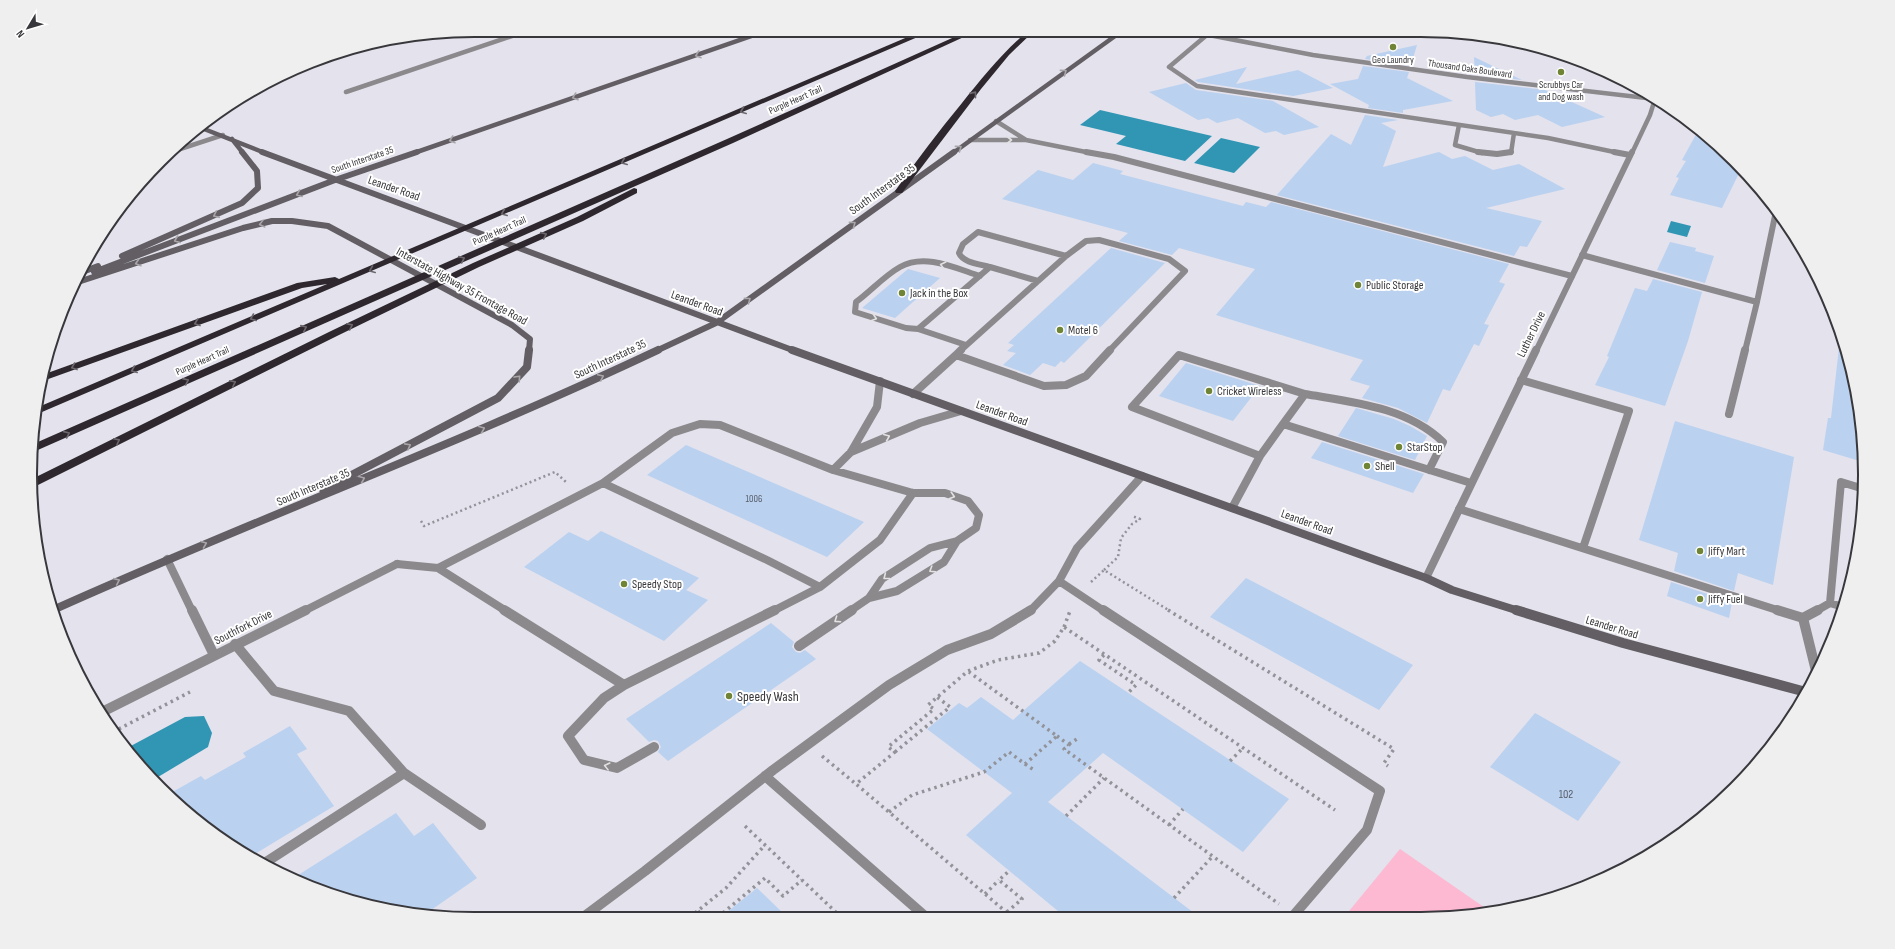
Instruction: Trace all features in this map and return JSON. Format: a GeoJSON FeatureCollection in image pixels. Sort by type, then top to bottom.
{"type":"FeatureCollection","features":[{"type":"Feature","properties":{"kind":"highway"},"geometry":{"type":"LineString","coordinates":[[792,90],[898,37]]}},
{"type":"Feature","properties":{"kind":"highway","name":"Purple Heart Trail"},"geometry":{"type":"LineString","coordinates":[[42,409],[915,37]]}},
{"type":"Feature","properties":{"kind":"highway","name":"Purple Heart Trail"},"geometry":{"type":"LineString","coordinates":[[38,446],[730,141],[960,37]]}},
{"type":"Feature","properties":{"kind":"highway"},"geometry":{"type":"LineString","coordinates":[[899,191],[928,150],[994,68],[1024,37]]}},
{"type":"Feature","properties":{"kind":"highway"},"geometry":{"type":"LineString","coordinates":[[37,481],[150,424],[434,285],[580,220],[730,141]]}},
{"type":"Feature","properties":{"kind":"highway"},"geometry":{"type":"LineString","coordinates":[[48,376],[300,285],[354,277]]}},
{"type":"Feature","properties":{"kind":"main road","name":"South Interstate 35"},"geometry":{"type":"LineString","coordinates":[[85,275],[335,180],[749,37]]}},
{"type":"Feature","properties":{"kind":"main road","name":"South Interstate 35"},"geometry":{"type":"LineString","coordinates":[[58,608],[167,558],[275,516],[567,393],[716,323],[1114,37]]}},
{"type":"Feature","properties":{"kind":"main road","name":"Leander Road"},"geometry":{"type":"LineString","coordinates":[[205,129],[335,180],[415,208],[716,323],[1426,578],[1452,590],[1623,643],[1800,691]]}},
{"type":"Feature","properties":{"kind":"main road"},"geometry":{"type":"LineString","coordinates":[[88,271],[242,203],[258,188],[256,171],[231,138]]}},
{"type":"Feature","properties":{"kind":"main road","name":"Interstate Highway 35 Frontage Road"},"geometry":{"type":"LineString","coordinates":[[82,281],[243,228],[272,221],[292,221],[328,226],[512,325],[530,339],[527,367],[498,398],[275,516]]}},
{"type":"Feature","properties":{"kind":"street"},"geometry":{"type":"LineString","coordinates":[[346,92],[509,37]]}},
{"type":"Feature","properties":{"kind":"street"},"geometry":{"type":"LineString","coordinates":[[1205,37],[1170,67],[1197,86],[1548,138],[1630,155]]}},
{"type":"Feature","properties":{"kind":"street","name":"Thousand Oaks Boulevard"},"geometry":{"type":"LineString","coordinates":[[1223,37],[1313,55],[1467,77],[1641,97]]}},
{"type":"Feature","properties":{"kind":"street","name":"Luther Drive"},"geometry":{"type":"LineString","coordinates":[[1426,578],[1650,115],[1653,105]]}},
{"type":"Feature","properties":{"kind":"street"},"geometry":{"type":"LineString","coordinates":[[996,121],[1026,140]]}},
{"type":"Feature","properties":{"kind":"street"},"geometry":{"type":"LineString","coordinates":[[1459,125],[1455,145],[1468,150],[1503,155],[1512,153],[1514,133]]}},
{"type":"Feature","properties":{"kind":"street"},"geometry":{"type":"LineString","coordinates":[[184,148],[223,135]]}},
{"type":"Feature","properties":{"kind":"street"},"geometry":{"type":"LineString","coordinates":[[970,140],[1026,140],[1114,157],[1572,276]]}},
{"type":"Feature","properties":{"kind":"street"},"geometry":{"type":"LineString","coordinates":[[1729,414],[1757,302],[1775,218]]}},
{"type":"Feature","properties":{"kind":"street"},"geometry":{"type":"LineString","coordinates":[[1038,281],[967,261],[960,256],[959,253],[963,244],[978,232],[1066,256]]}},
{"type":"Feature","properties":{"kind":"street"},"geometry":{"type":"LineString","coordinates":[[913,394],[966,345],[1066,256],[1086,241],[1099,240],[1169,259],[1185,271],[1086,376],[1077,382],[1066,385],[1044,386],[956,355]]}},
{"type":"Feature","properties":{"kind":"street"},"geometry":{"type":"LineString","coordinates":[[1582,255],[1757,302]]}},
{"type":"Feature","properties":{"kind":"street"},"geometry":{"type":"LineString","coordinates":[[966,345],[918,329],[906,328],[855,312],[856,302],[901,266],[914,262],[926,261],[980,276]]}},
{"type":"Feature","properties":{"kind":"street"},"geometry":{"type":"LineString","coordinates":[[918,329],[990,267]]}},
{"type":"Feature","properties":{"kind":"street"},"geometry":{"type":"LineString","coordinates":[[1260,456],[1132,407],[1179,355],[1305,394],[1365,406],[1410,418],[1437,434],[1443,442],[1429,470]]}},
{"type":"Feature","properties":{"kind":"street"},"geometry":{"type":"LineString","coordinates":[[1521,380],[1629,411],[1583,548]]}},
{"type":"Feature","properties":{"kind":"street"},"geometry":{"type":"LineString","coordinates":[[833,470],[851,452],[877,407],[880,382]]}},
{"type":"Feature","properties":{"kind":"street"},"geometry":{"type":"LineString","coordinates":[[1232,508],[1260,456],[1305,394]]}},
{"type":"Feature","properties":{"kind":"street"},"geometry":{"type":"LineString","coordinates":[[851,452],[920,423],[961,411]]}},
{"type":"Feature","properties":{"kind":"street"},"geometry":{"type":"LineString","coordinates":[[438,568],[603,483],[672,433],[700,424],[720,425],[833,470],[913,493],[945,493],[968,501],[979,515],[976,528],[957,541],[930,548],[882,579],[869,598]]}},
{"type":"Feature","properties":{"kind":"street"},"geometry":{"type":"LineString","coordinates":[[1283,424],[1471,483]]}},
{"type":"Feature","properties":{"kind":"street"},"geometry":{"type":"LineString","coordinates":[[590,912],[645,871],[765,776],[889,685],[946,650],[991,634],[1029,612],[1059,581],[1077,548],[1142,476]]}},
{"type":"Feature","properties":{"kind":"street"},"geometry":{"type":"LineString","coordinates":[[1830,603],[1841,482],[1858,487]]}},
{"type":"Feature","properties":{"kind":"street"},"geometry":{"type":"LineString","coordinates":[[603,483],[767,560],[820,587]]}},
{"type":"Feature","properties":{"kind":"street"},"geometry":{"type":"LineString","coordinates":[[654,747],[617,768],[584,760],[568,736],[604,698],[624,685],[820,587],[880,540],[913,493]]}},
{"type":"Feature","properties":{"kind":"street"},"geometry":{"type":"LineString","coordinates":[[1459,509],[1803,618],[1830,603],[1838,605]]}},
{"type":"Feature","properties":{"kind":"street"},"geometry":{"type":"LineString","coordinates":[[799,646],[869,598],[897,591],[944,562],[957,541]]}},
{"type":"Feature","properties":{"kind":"street"},"geometry":{"type":"LineString","coordinates":[[167,558],[214,655]]}},
{"type":"Feature","properties":{"kind":"street","name":"Southfork Drive"},"geometry":{"type":"LineString","coordinates":[[106,710],[397,564],[438,568]]}},
{"type":"Feature","properties":{"kind":"street"},"geometry":{"type":"LineString","coordinates":[[438,568],[624,685]]}},
{"type":"Feature","properties":{"kind":"street"},"geometry":{"type":"LineString","coordinates":[[1059,581],[1380,791],[1367,830],[1297,912]]}},
{"type":"Feature","properties":{"kind":"street"},"geometry":{"type":"LineString","coordinates":[[1803,618],[1814,665]]}},
{"type":"Feature","properties":{"kind":"street"},"geometry":{"type":"LineString","coordinates":[[235,644],[274,691],[349,711],[404,773],[481,825]]}},
{"type":"Feature","properties":{"kind":"street"},"geometry":{"type":"LineString","coordinates":[[269,860],[404,773]]}},
{"type":"Feature","properties":{"kind":"street"},"geometry":{"type":"LineString","coordinates":[[765,776],[920,912]]}},
{"type":"Feature","properties":{"kind":"path"},"geometry":{"type":"LineString","coordinates":[[421,522],[424,526],[555,472],[580,494]]}},
{"type":"Feature","properties":{"kind":"path"},"geometry":{"type":"LineString","coordinates":[[1089,584],[1118,556],[1121,538],[1132,524],[1140,519],[1132,516]]}},
{"type":"Feature","properties":{"kind":"path"},"geometry":{"type":"LineString","coordinates":[[1104,570],[1394,749],[1384,763],[1388,766]]}},
{"type":"Feature","properties":{"kind":"path"},"geometry":{"type":"LineString","coordinates":[[895,752],[888,747],[934,709],[928,705],[937,697],[968,672],[998,660],[1038,653],[1055,641],[1064,627],[1070,609]]}},
{"type":"Feature","properties":{"kind":"path"},"geometry":{"type":"LineString","coordinates":[[1064,627],[1335,810]]}},
{"type":"Feature","properties":{"kind":"path"},"geometry":{"type":"LineString","coordinates":[[1104,654],[1099,660],[1136,685],[1128,693]]}},
{"type":"Feature","properties":{"kind":"path"},"geometry":{"type":"LineString","coordinates":[[968,672],[1069,744]]}},
{"type":"Feature","properties":{"kind":"path"},"geometry":{"type":"LineString","coordinates":[[119,729],[196,689]]}},
{"type":"Feature","properties":{"kind":"path"},"geometry":{"type":"LineString","coordinates":[[856,784],[950,707],[937,697]]}},
{"type":"Feature","properties":{"kind":"path"},"geometry":{"type":"LineString","coordinates":[[1025,764],[1056,736]]}},
{"type":"Feature","properties":{"kind":"path"},"geometry":{"type":"LineString","coordinates":[[1080,737],[1064,749],[1290,912]]}},
{"type":"Feature","properties":{"kind":"path"},"geometry":{"type":"LineString","coordinates":[[1230,761],[1243,748]]}},
{"type":"Feature","properties":{"kind":"path"},"geometry":{"type":"LineString","coordinates":[[817,752],[1007,912],[1022,899],[999,880]]}},
{"type":"Feature","properties":{"kind":"path"},"geometry":{"type":"LineString","coordinates":[[889,812],[912,794],[984,772],[1009,752],[1034,770]]}},
{"type":"Feature","properties":{"kind":"path"},"geometry":{"type":"LineString","coordinates":[[1066,816],[1104,778]]}},
{"type":"Feature","properties":{"kind":"path"},"geometry":{"type":"LineString","coordinates":[[1169,825],[1183,810]]}},
{"type":"Feature","properties":{"kind":"path"},"geometry":{"type":"LineString","coordinates":[[745,826],[836,912]]}},
{"type":"Feature","properties":{"kind":"path"},"geometry":{"type":"LineString","coordinates":[[698,911],[726,888],[765,845]]}},
{"type":"Feature","properties":{"kind":"path"},"geometry":{"type":"LineString","coordinates":[[1174,898],[1213,856]]}},
{"type":"Feature","properties":{"kind":"path"},"geometry":{"type":"LineString","coordinates":[[985,894],[1009,871]]}},
{"type":"Feature","properties":{"kind":"path"},"geometry":{"type":"LineString","coordinates":[[724,912],[765,878],[782,896],[802,880]]}},
{"type":"Feature","properties":{"kind":"shaded area"},"geometry":{"type":"Polygon","coordinates":[[[1400,849],[1484,907],[1449,911],[1348,912],[1400,849]]]}},
{"type":"Feature","properties":{"kind":"water"},"geometry":{"type":"Polygon","coordinates":[[[1100,110],[1212,136],[1185,161],[1116,144],[1126,136],[1080,125],[1100,110]]]}},
{"type":"Feature","properties":{"kind":"water"},"geometry":{"type":"Polygon","coordinates":[[[1221,138],[1260,147],[1234,173],[1194,163],[1221,138]]]}},
{"type":"Feature","properties":{"kind":"water"},"geometry":{"type":"Polygon","coordinates":[[[1671,221],[1691,226],[1687,237],[1667,232],[1671,221]]]}},
{"type":"Feature","properties":{"kind":"water"},"geometry":{"type":"Polygon","coordinates":[[[204,716],[212,733],[208,747],[158,777],[131,746],[185,717],[204,716]]]}},
{"type":"Feature","properties":{"kind":"building"},"geometry":{"type":"Polygon","coordinates":[[[1417,45],[1411,65],[1365,59],[1367,56],[1417,45]]]}},
{"type":"Feature","properties":{"kind":"building"},"geometry":{"type":"Polygon","coordinates":[[[1474,57],[1522,80],[1475,74],[1474,57]]]}},
{"type":"Feature","properties":{"kind":"building"},"geometry":{"type":"Polygon","coordinates":[[[1363,66],[1409,72],[1407,78],[1453,101],[1403,110],[1403,113],[1368,108],[1369,105],[1330,84],[1358,79],[1363,66]]]}},
{"type":"Feature","properties":{"kind":"building"},"geometry":{"type":"Polygon","coordinates":[[[1247,67],[1236,84],[1298,70],[1333,88],[1293,96],[1198,82],[1195,80],[1247,67]]]}},
{"type":"Feature","properties":{"kind":"building"},"geometry":{"type":"Polygon","coordinates":[[[1475,82],[1545,90],[1605,117],[1562,127],[1538,115],[1515,120],[1503,114],[1491,117],[1476,110],[1475,82]]]}},
{"type":"Feature","properties":{"kind":"building"},"geometry":{"type":"Polygon","coordinates":[[[1186,83],[1196,90],[1273,101],[1319,127],[1284,135],[1276,131],[1265,133],[1238,118],[1217,123],[1208,118],[1198,120],[1149,92],[1186,83]]]}},
{"type":"Feature","properties":{"kind":"building"},"geometry":{"type":"Polygon","coordinates":[[[1365,115],[1398,120],[1381,123],[1396,131],[1383,167],[1439,152],[1452,159],[1465,156],[1493,170],[1519,164],[1565,189],[1486,208],[1542,221],[1527,247],[1520,246],[1514,256],[1277,195],[1331,134],[1351,145],[1365,115]]]}},
{"type":"Feature","properties":{"kind":"building"},"geometry":{"type":"Polygon","coordinates":[[[1696,135],[1738,174],[1722,208],[1670,195],[1679,178],[1676,177],[1686,161],[1682,160],[1696,135]]]}},
{"type":"Feature","properties":{"kind":"building"},"geometry":{"type":"Polygon","coordinates":[[[1093,163],[1123,171],[1120,174],[1243,206],[1246,202],[1266,207],[1271,202],[1509,264],[1499,282],[1505,284],[1484,324],[1489,325],[1479,346],[1474,344],[1450,391],[1443,389],[1427,423],[1398,408],[1362,398],[1370,386],[1350,380],[1363,360],[1216,315],[1255,269],[1179,248],[1172,255],[1119,241],[1128,233],[1002,199],[1038,170],[1073,180],[1093,163]]]}},
{"type":"Feature","properties":{"kind":"building"},"geometry":{"type":"Polygon","coordinates":[[[1670,242],[1696,248],[1695,251],[1714,256],[1705,283],[1657,270],[1670,242]]]}},
{"type":"Feature","properties":{"kind":"building","name":"Motel 6"},"geometry":{"type":"Polygon","coordinates":[[[1111,248],[1165,263],[1064,363],[1061,361],[1055,367],[1043,363],[1030,375],[1003,365],[1016,353],[1007,351],[1014,345],[1008,343],[1111,248]]]}},
{"type":"Feature","properties":{"kind":"building","name":"Jack in the Box"},"geometry":{"type":"Polygon","coordinates":[[[908,269],[940,278],[895,318],[862,308],[908,269]]]}},
{"type":"Feature","properties":{"kind":"building"},"geometry":{"type":"Polygon","coordinates":[[[1653,279],[1702,292],[1688,341],[1665,406],[1595,385],[1609,357],[1607,356],[1635,288],[1647,291],[1653,279]]]}},
{"type":"Feature","properties":{"kind":"building"},"geometry":{"type":"Polygon","coordinates":[[[1839,348],[1850,389],[1858,460],[1823,450],[1828,418],[1831,418],[1839,348]]]}},
{"type":"Feature","properties":{"kind":"building","name":"Cricket Wireless"},"geometry":{"type":"Polygon","coordinates":[[[1186,363],[1260,386],[1233,421],[1159,396],[1186,363]]]}},
{"type":"Feature","properties":{"kind":"building","name":"StarStop"},"geometry":{"type":"Polygon","coordinates":[[[1356,408],[1394,419],[1427,436],[1415,460],[1338,436],[1356,408]]]}},
{"type":"Feature","properties":{"kind":"building"},"geometry":{"type":"Polygon","coordinates":[[[1675,421],[1794,457],[1773,585],[1738,573],[1734,591],[1674,571],[1678,553],[1639,540],[1675,421]]]}},
{"type":"Feature","properties":{"kind":"building","name":"Shell"},"geometry":{"type":"Polygon","coordinates":[[[1322,442],[1424,474],[1413,493],[1311,458],[1322,442]]]}},
{"type":"Feature","properties":{"kind":"building"},"geometry":{"type":"Polygon","coordinates":[[[686,445],[864,522],[827,557],[647,475],[686,445]]]}},
{"type":"Feature","properties":{"kind":"building","name":"Speedy Stop"},"geometry":{"type":"Polygon","coordinates":[[[601,531],[699,578],[686,590],[708,600],[664,641],[524,567],[569,532],[588,541],[601,531]]]}},
{"type":"Feature","properties":{"kind":"building"},"geometry":{"type":"Polygon","coordinates":[[[1246,578],[1413,665],[1379,710],[1210,617],[1246,578]]]}},
{"type":"Feature","properties":{"kind":"building","name":"Jiffy Fuel"},"geometry":{"type":"Polygon","coordinates":[[[1671,582],[1732,602],[1729,618],[1667,596],[1671,582]]]}},
{"type":"Feature","properties":{"kind":"building","name":"Speedy Wash"},"geometry":{"type":"Polygon","coordinates":[[[771,623],[794,642],[792,647],[796,652],[800,653],[805,650],[816,659],[668,761],[658,752],[661,747],[658,741],[654,740],[649,742],[626,719],[771,623]]]}},
{"type":"Feature","properties":{"kind":"building"},"geometry":{"type":"Polygon","coordinates":[[[1080,661],[1289,799],[1243,852],[1103,753],[1048,802],[1193,912],[1059,912],[966,835],[1012,793],[927,729],[959,703],[967,708],[981,697],[1013,720],[1080,661]]]}},
{"type":"Feature","properties":{"kind":"building"},"geometry":{"type":"Polygon","coordinates":[[[1535,713],[1621,762],[1578,821],[1490,767],[1535,713]]]}},
{"type":"Feature","properties":{"kind":"building"},"geometry":{"type":"Polygon","coordinates":[[[290,726],[307,749],[297,754],[334,806],[256,853],[208,822],[173,791],[201,776],[205,780],[246,757],[243,753],[290,726]]]}},
{"type":"Feature","properties":{"kind":"building"},"geometry":{"type":"Polygon","coordinates":[[[396,813],[414,836],[433,823],[477,878],[432,910],[389,904],[361,897],[334,889],[298,875],[396,813]]]}},
{"type":"Feature","properties":{"kind":"building"},"geometry":{"type":"Polygon","coordinates":[[[757,888],[782,912],[727,912],[757,888]]]}},
{"type":"Feature","properties":{"kind":"place","name":"Geo Laundry"},"geometry":{"type":"Point","coordinates":[1393,47]}},
{"type":"Feature","properties":{"kind":"place","name":"Scrubbys Car and Dog wash"},"geometry":{"type":"Point","coordinates":[1561,72]}},
{"type":"Feature","properties":{"kind":"place","name":"Public Storage"},"geometry":{"type":"Point","coordinates":[1358,285]}},
{"type":"Feature","properties":{"kind":"place","name":"Jack in the Box"},"geometry":{"type":"Point","coordinates":[902,293]}},
{"type":"Feature","properties":{"kind":"place","name":"Motel 6"},"geometry":{"type":"Point","coordinates":[1060,330]}},
{"type":"Feature","properties":{"kind":"place","name":"Cricket Wireless"},"geometry":{"type":"Point","coordinates":[1209,391]}},
{"type":"Feature","properties":{"kind":"place","name":"StarStop"},"geometry":{"type":"Point","coordinates":[1399,447]}},
{"type":"Feature","properties":{"kind":"place","name":"Shell"},"geometry":{"type":"Point","coordinates":[1367,466]}},
{"type":"Feature","properties":{"kind":"place","name":"Jiffy Mart"},"geometry":{"type":"Point","coordinates":[1700,551]}},
{"type":"Feature","properties":{"kind":"place","name":"Speedy Stop"},"geometry":{"type":"Point","coordinates":[624,584]}},
{"type":"Feature","properties":{"kind":"place","name":"Jiffy Fuel"},"geometry":{"type":"Point","coordinates":[1700,599]}},
{"type":"Feature","properties":{"kind":"place","name":"Speedy Wash"},"geometry":{"type":"Point","coordinates":[729,696]}}]}
